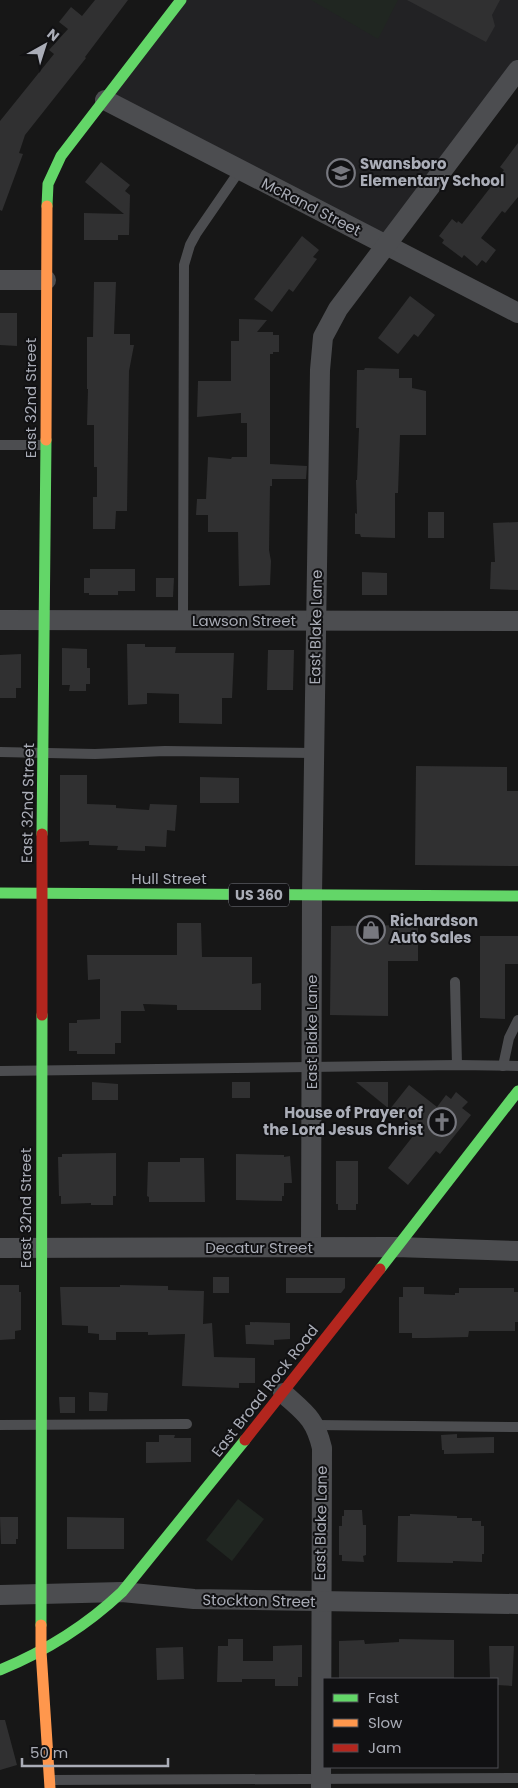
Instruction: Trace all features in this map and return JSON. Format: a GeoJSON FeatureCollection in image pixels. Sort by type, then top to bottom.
{"type":"FeatureCollection","features":[{"type":"Feature","properties":{"kind":"street","name":"East 32nd Street"},"geometry":{"type":"LineString","coordinates":[[50,1784],[42,1650],[40,1425],[47,203],[49,178],[56,164],[181,0]]}},
{"type":"Feature","properties":{"kind":"street","name":"East Blake Lane"},"geometry":{"type":"LineString","coordinates":[[311,1247],[312,895],[320,370],[323,337],[338,309],[385,244],[518,70]]}},
{"type":"Feature","properties":{"kind":"street","name":"McRand Street"},"geometry":{"type":"LineString","coordinates":[[105,100],[518,313]]}},
{"type":"Feature","properties":{"kind":"street"},"geometry":{"type":"LineString","coordinates":[[0,280],[46,280]]}},
{"type":"Feature","properties":{"kind":"street","name":"Lawson Street"},"geometry":{"type":"LineString","coordinates":[[0,620],[518,621]]}},
{"type":"Feature","properties":{"kind":"street","name":"Hull Street"},"geometry":{"type":"LineString","coordinates":[[0,894],[518,896]]}},
{"type":"Feature","properties":{"kind":"street","name":"East Broad Rock Road"},"geometry":{"type":"LineString","coordinates":[[0,1670],[42,1650],[86,1624],[122,1592],[283,1393],[518,1091]]}},
{"type":"Feature","properties":{"kind":"street","name":"Decatur Street"},"geometry":{"type":"LineString","coordinates":[[0,1248],[396,1247],[518,1251]]}},
{"type":"Feature","properties":{"kind":"street","name":"East Blake Lane"},"geometry":{"type":"LineString","coordinates":[[283,1393],[312,1419],[322,1448],[320,1602],[321,1783]]}},
{"type":"Feature","properties":{"kind":"street","name":"Stockton Street"},"geometry":{"type":"LineString","coordinates":[[0,1595],[122,1592],[194,1599],[518,1604]]}},
{"type":"Feature","properties":{"kind":"lane"},"geometry":{"type":"LineString","coordinates":[[183,621],[184,265],[190,245],[196,234],[240,170]]}},
{"type":"Feature","properties":{"kind":"lane"},"geometry":{"type":"LineString","coordinates":[[0,445],[46,445]]}},
{"type":"Feature","properties":{"kind":"lane"},"geometry":{"type":"LineString","coordinates":[[0,752],[95,754],[165,751],[314,753]]}},
{"type":"Feature","properties":{"kind":"lane"},"geometry":{"type":"LineString","coordinates":[[455,982],[456,1065]]}},
{"type":"Feature","properties":{"kind":"lane"},"geometry":{"type":"LineString","coordinates":[[503,1066],[509,1038],[518,1020]]}},
{"type":"Feature","properties":{"kind":"lane"},"geometry":{"type":"LineString","coordinates":[[0,1071],[456,1065],[518,1066]]}},
{"type":"Feature","properties":{"kind":"lane"},"geometry":{"type":"LineString","coordinates":[[0,1425],[187,1424]]}},
{"type":"Feature","properties":{"kind":"lane"},"geometry":{"type":"LineString","coordinates":[[315,1425],[518,1427]]}},
{"type":"Feature","properties":{"kind":"lane"},"geometry":{"type":"LineString","coordinates":[[50,1784],[321,1783],[518,1778]]}},
{"type":"Feature","properties":{"kind":"shaded area","name":"Swansboro Elementary School"},"geometry":{"type":"Polygon","coordinates":[[[181,0],[518,0],[518,70],[385,245],[102,102],[181,0]]]}},
{"type":"Feature","properties":{"kind":"shaded area"},"geometry":{"type":"Polygon","coordinates":[[[311,0],[398,0],[378,39],[311,0]]]}},
{"type":"Feature","properties":{"kind":"shaded area"},"geometry":{"type":"Polygon","coordinates":[[[238,1499],[264,1519],[232,1561],[206,1540],[238,1499]]]}},
{"type":"Feature","properties":{"kind":"building"},"geometry":{"type":"Polygon","coordinates":[[[95,0],[128,0],[86,58],[25,135],[19,153],[23,154],[2,211],[0,210],[0,121],[54,54],[49,50],[68,29],[59,22],[71,7],[82,16],[95,0]]]}},
{"type":"Feature","properties":{"kind":"building"},"geometry":{"type":"Polygon","coordinates":[[[407,0],[500,0],[492,15],[495,26],[486,42],[407,0]]]}},
{"type":"Feature","properties":{"kind":"building"},"geometry":{"type":"Polygon","coordinates":[[[518,143],[518,197],[505,213],[502,211],[481,238],[496,250],[486,263],[482,260],[477,266],[464,255],[462,258],[442,243],[444,240],[439,236],[452,219],[462,224],[504,170],[500,167],[518,143]]]}},
{"type":"Feature","properties":{"kind":"building"},"geometry":{"type":"Polygon","coordinates":[[[101,162],[130,185],[125,191],[130,195],[129,235],[118,235],[118,240],[84,240],[84,213],[124,214],[85,182],[101,162]]]}},
{"type":"Feature","properties":{"kind":"building"},"geometry":{"type":"Polygon","coordinates":[[[302,236],[319,250],[313,257],[317,259],[293,292],[289,289],[272,312],[254,299],[302,236]]]}},
{"type":"Feature","properties":{"kind":"building"},"geometry":{"type":"Polygon","coordinates":[[[94,282],[116,282],[114,334],[130,334],[130,345],[134,345],[129,371],[127,511],[116,511],[115,529],[93,529],[93,497],[97,497],[97,467],[94,467],[94,425],[87,425],[87,337],[93,337],[94,282]]]}},
{"type":"Feature","properties":{"kind":"building"},"geometry":{"type":"Polygon","coordinates":[[[410,296],[435,315],[418,337],[414,334],[398,354],[378,338],[410,296]]]}},
{"type":"Feature","properties":{"kind":"building"},"geometry":{"type":"Polygon","coordinates":[[[0,313],[17,313],[17,346],[0,345],[0,313]]]}},
{"type":"Feature","properties":{"kind":"building"},"geometry":{"type":"Polygon","coordinates":[[[239,319],[267,320],[257,332],[273,332],[273,335],[279,335],[279,352],[270,354],[270,464],[307,466],[306,479],[272,479],[272,486],[270,486],[270,585],[239,586],[238,532],[208,532],[208,515],[196,515],[197,499],[206,499],[208,457],[231,459],[232,457],[247,457],[247,423],[241,423],[241,413],[197,417],[198,381],[231,381],[231,341],[239,341],[239,319]]]}},
{"type":"Feature","properties":{"kind":"building"},"geometry":{"type":"Polygon","coordinates":[[[365,368],[399,369],[399,378],[412,378],[412,388],[426,391],[426,435],[400,435],[398,493],[395,493],[395,538],[361,537],[360,534],[355,534],[359,428],[356,428],[357,370],[364,370],[365,368]]]}},
{"type":"Feature","properties":{"kind":"building"},"geometry":{"type":"Polygon","coordinates":[[[428,512],[444,512],[444,538],[428,538],[428,512]]]}},
{"type":"Feature","properties":{"kind":"building"},"geometry":{"type":"Polygon","coordinates":[[[518,522],[518,590],[490,589],[491,562],[495,562],[493,523],[518,522]]]}},
{"type":"Feature","properties":{"kind":"building"},"geometry":{"type":"Polygon","coordinates":[[[90,569],[135,569],[135,591],[118,591],[118,595],[89,595],[89,593],[84,593],[84,578],[90,578],[90,569]]]}},
{"type":"Feature","properties":{"kind":"building"},"geometry":{"type":"Polygon","coordinates":[[[362,572],[387,573],[387,595],[362,595],[362,572]]]}},
{"type":"Feature","properties":{"kind":"building"},"geometry":{"type":"Polygon","coordinates":[[[156,578],[174,578],[173,597],[156,597],[156,578]]]}},
{"type":"Feature","properties":{"kind":"building"},"geometry":{"type":"Polygon","coordinates":[[[127,644],[145,644],[145,647],[176,647],[175,653],[234,653],[232,698],[222,698],[222,724],[179,723],[179,694],[147,693],[147,704],[128,705],[127,644]]]}},
{"type":"Feature","properties":{"kind":"building"},"geometry":{"type":"Polygon","coordinates":[[[62,648],[87,649],[87,668],[90,668],[90,684],[86,684],[86,691],[69,691],[70,685],[62,685],[62,648]]]}},
{"type":"Feature","properties":{"kind":"building"},"geometry":{"type":"Polygon","coordinates":[[[268,650],[294,650],[293,690],[267,690],[268,650]]]}},
{"type":"Feature","properties":{"kind":"building"},"geometry":{"type":"Polygon","coordinates":[[[21,654],[21,688],[16,688],[16,698],[0,698],[0,655],[21,654]]]}},
{"type":"Feature","properties":{"kind":"building"},"geometry":{"type":"Polygon","coordinates":[[[416,766],[507,767],[507,791],[518,791],[518,866],[415,865],[416,766]]]}},
{"type":"Feature","properties":{"kind":"building"},"geometry":{"type":"Polygon","coordinates":[[[60,775],[87,775],[87,804],[116,805],[116,808],[149,810],[150,804],[177,805],[175,831],[167,830],[166,847],[145,846],[145,851],[117,850],[118,846],[89,845],[89,841],[60,842],[60,775]]]}},
{"type":"Feature","properties":{"kind":"building"},"geometry":{"type":"Polygon","coordinates":[[[200,777],[239,778],[239,803],[200,803],[200,777]]]}},
{"type":"Feature","properties":{"kind":"building"},"geometry":{"type":"Polygon","coordinates":[[[177,923],[201,923],[202,957],[252,957],[252,984],[261,983],[261,1010],[177,1010],[177,1005],[143,1004],[145,1011],[121,1011],[121,1043],[115,1043],[115,1054],[77,1054],[77,1051],[69,1051],[69,1023],[77,1023],[77,1020],[100,1019],[100,979],[88,980],[87,955],[177,955],[177,923]]]}},
{"type":"Feature","properties":{"kind":"building"},"geometry":{"type":"Polygon","coordinates":[[[418,925],[418,961],[388,961],[388,1016],[330,1015],[331,926],[418,925]]]}},
{"type":"Feature","properties":{"kind":"building"},"geometry":{"type":"Polygon","coordinates":[[[480,936],[518,936],[518,964],[505,964],[505,1019],[480,1018],[480,936]]]}},
{"type":"Feature","properties":{"kind":"building"},"geometry":{"type":"Polygon","coordinates":[[[92,1082],[118,1084],[118,1100],[92,1100],[92,1082]]]}},
{"type":"Feature","properties":{"kind":"building"},"geometry":{"type":"Polygon","coordinates":[[[232,1082],[250,1082],[250,1098],[232,1098],[232,1082]]]}},
{"type":"Feature","properties":{"kind":"building"},"geometry":{"type":"Polygon","coordinates":[[[356,1082],[388,1082],[388,1108],[356,1082]]]}},
{"type":"Feature","properties":{"kind":"building","name":"House of Prayer of the Lord Jesus Christ"},"geometry":{"type":"Polygon","coordinates":[[[409,1085],[437,1107],[446,1095],[451,1099],[456,1092],[468,1102],[462,1108],[471,1115],[440,1154],[436,1151],[408,1185],[388,1168],[417,1131],[390,1109],[409,1085]]]}},
{"type":"Feature","properties":{"kind":"building"},"geometry":{"type":"Polygon","coordinates":[[[116,1153],[116,1196],[113,1196],[113,1205],[91,1205],[91,1203],[61,1204],[58,1157],[62,1157],[62,1154],[116,1153]]]}},
{"type":"Feature","properties":{"kind":"building"},"geometry":{"type":"Polygon","coordinates":[[[236,1154],[290,1156],[292,1183],[284,1183],[282,1201],[236,1200],[236,1154]]]}},
{"type":"Feature","properties":{"kind":"building"},"geometry":{"type":"Polygon","coordinates":[[[180,1158],[204,1158],[205,1202],[149,1202],[149,1197],[147,1196],[148,1162],[180,1162],[180,1158]]]}},
{"type":"Feature","properties":{"kind":"building"},"geometry":{"type":"Polygon","coordinates":[[[336,1161],[358,1161],[358,1204],[356,1204],[356,1210],[338,1210],[338,1204],[336,1204],[336,1161]]]}},
{"type":"Feature","properties":{"kind":"building"},"geometry":{"type":"Polygon","coordinates":[[[213,1277],[229,1277],[229,1293],[213,1293],[213,1277]]]}},
{"type":"Feature","properties":{"kind":"building"},"geometry":{"type":"Polygon","coordinates":[[[286,1278],[345,1278],[345,1288],[341,1293],[286,1293],[286,1278]]]}},
{"type":"Feature","properties":{"kind":"building"},"geometry":{"type":"Polygon","coordinates":[[[0,1285],[19,1285],[19,1292],[21,1292],[21,1330],[15,1331],[15,1339],[0,1340],[0,1285]]]}},
{"type":"Feature","properties":{"kind":"building"},"geometry":{"type":"Polygon","coordinates":[[[120,1285],[168,1286],[168,1290],[204,1291],[203,1324],[212,1323],[214,1357],[255,1358],[255,1383],[239,1383],[239,1388],[182,1386],[185,1334],[148,1335],[148,1332],[116,1332],[116,1340],[99,1340],[99,1334],[88,1333],[88,1326],[62,1325],[60,1287],[120,1287],[120,1285]]]}},
{"type":"Feature","properties":{"kind":"building"},"geometry":{"type":"Polygon","coordinates":[[[403,1287],[424,1287],[424,1294],[455,1295],[455,1293],[459,1293],[459,1288],[514,1288],[514,1292],[518,1292],[518,1322],[515,1322],[515,1331],[469,1331],[468,1337],[427,1338],[412,1338],[412,1333],[399,1333],[399,1297],[403,1297],[403,1287]]]}},
{"type":"Feature","properties":{"kind":"building"},"geometry":{"type":"Polygon","coordinates":[[[250,1322],[290,1323],[290,1339],[274,1340],[274,1345],[246,1344],[245,1325],[250,1325],[250,1322]]]}},
{"type":"Feature","properties":{"kind":"building"},"geometry":{"type":"Polygon","coordinates":[[[89,1392],[108,1393],[107,1411],[89,1411],[89,1392]]]}},
{"type":"Feature","properties":{"kind":"building"},"geometry":{"type":"Polygon","coordinates":[[[59,1397],[75,1397],[75,1413],[60,1413],[59,1397]]]}},
{"type":"Feature","properties":{"kind":"building"},"geometry":{"type":"Polygon","coordinates":[[[457,1434],[457,1438],[494,1437],[494,1453],[444,1454],[441,1435],[457,1434]]]}},
{"type":"Feature","properties":{"kind":"building"},"geometry":{"type":"Polygon","coordinates":[[[159,1435],[175,1435],[174,1438],[191,1438],[191,1462],[146,1463],[146,1442],[159,1442],[159,1435]]]}},
{"type":"Feature","properties":{"kind":"building"},"geometry":{"type":"Polygon","coordinates":[[[344,1510],[362,1510],[363,1525],[366,1525],[366,1555],[363,1556],[364,1562],[342,1561],[342,1555],[339,1555],[339,1526],[342,1526],[344,1510]]]}},
{"type":"Feature","properties":{"kind":"building"},"geometry":{"type":"Polygon","coordinates":[[[410,1514],[457,1516],[457,1518],[472,1518],[472,1521],[481,1521],[481,1526],[484,1526],[484,1554],[482,1554],[482,1562],[397,1562],[398,1516],[410,1516],[410,1514]]]}},
{"type":"Feature","properties":{"kind":"building"},"geometry":{"type":"Polygon","coordinates":[[[0,1517],[18,1517],[18,1539],[16,1539],[16,1544],[1,1544],[0,1517]]]}},
{"type":"Feature","properties":{"kind":"building"},"geometry":{"type":"Polygon","coordinates":[[[67,1517],[124,1518],[124,1549],[67,1549],[67,1517]]]}},
{"type":"Feature","properties":{"kind":"building"},"geometry":{"type":"Polygon","coordinates":[[[228,1639],[243,1639],[243,1661],[273,1661],[273,1646],[302,1645],[302,1677],[298,1677],[298,1686],[275,1686],[275,1679],[242,1679],[242,1682],[217,1682],[218,1646],[228,1646],[228,1639]]]}},
{"type":"Feature","properties":{"kind":"building"},"geometry":{"type":"Polygon","coordinates":[[[399,1639],[454,1640],[454,1678],[339,1678],[339,1641],[364,1640],[365,1644],[399,1642],[399,1639]]]}},
{"type":"Feature","properties":{"kind":"building"},"geometry":{"type":"Polygon","coordinates":[[[489,1646],[514,1646],[512,1686],[498,1685],[498,1678],[490,1678],[489,1646]]]}},
{"type":"Feature","properties":{"kind":"building"},"geometry":{"type":"Polygon","coordinates":[[[183,1647],[184,1679],[157,1680],[156,1648],[183,1647]]]}},
{"type":"Feature","properties":{"kind":"building"},"geometry":{"type":"Polygon","coordinates":[[[0,1720],[5,1720],[17,1765],[0,1770],[0,1720]]]}},
{"type":"Feature","properties":{"kind":"traffic: fast"},"geometry":{"type":"LineString","coordinates":[[47,206],[48,184],[61,156],[181,0]]}},
{"type":"Feature","properties":{"kind":"traffic: fast"},"geometry":{"type":"LineString","coordinates":[[42,834],[46,440]]}},
{"type":"Feature","properties":{"kind":"traffic: fast"},"geometry":{"type":"LineString","coordinates":[[0,893],[518,896]]}},
{"type":"Feature","properties":{"kind":"traffic: fast"},"geometry":{"type":"LineString","coordinates":[[41,1625],[42,1015]]}},
{"type":"Feature","properties":{"kind":"traffic: fast"},"geometry":{"type":"LineString","coordinates":[[380,1269],[518,1091]]}},
{"type":"Feature","properties":{"kind":"traffic: fast"},"geometry":{"type":"LineString","coordinates":[[0,1670],[33,1655],[65,1637],[122,1592],[245,1440]]}},
{"type":"Feature","properties":{"kind":"traffic: slow"},"geometry":{"type":"LineString","coordinates":[[46,440],[47,206]]}},
{"type":"Feature","properties":{"kind":"traffic: slow"},"geometry":{"type":"LineString","coordinates":[[41,1625],[50,1788]]}},
{"type":"Feature","properties":{"kind":"traffic: jam"},"geometry":{"type":"LineString","coordinates":[[42,834],[42,1015]]}},
{"type":"Feature","properties":{"kind":"traffic: jam"},"geometry":{"type":"LineString","coordinates":[[245,1440],[380,1269]]}},
{"type":"Feature","properties":{"kind":"place","name":"Swansboro Elementary School"},"geometry":{"type":"Point","coordinates":[341,173]}},
{"type":"Feature","properties":{"kind":"place","name":"Richardson Auto Sales"},"geometry":{"type":"Point","coordinates":[371,930]}},
{"type":"Feature","properties":{"kind":"place","name":"House of Prayer of the Lord Jesus Christ"},"geometry":{"type":"Point","coordinates":[442,1122]}}]}
